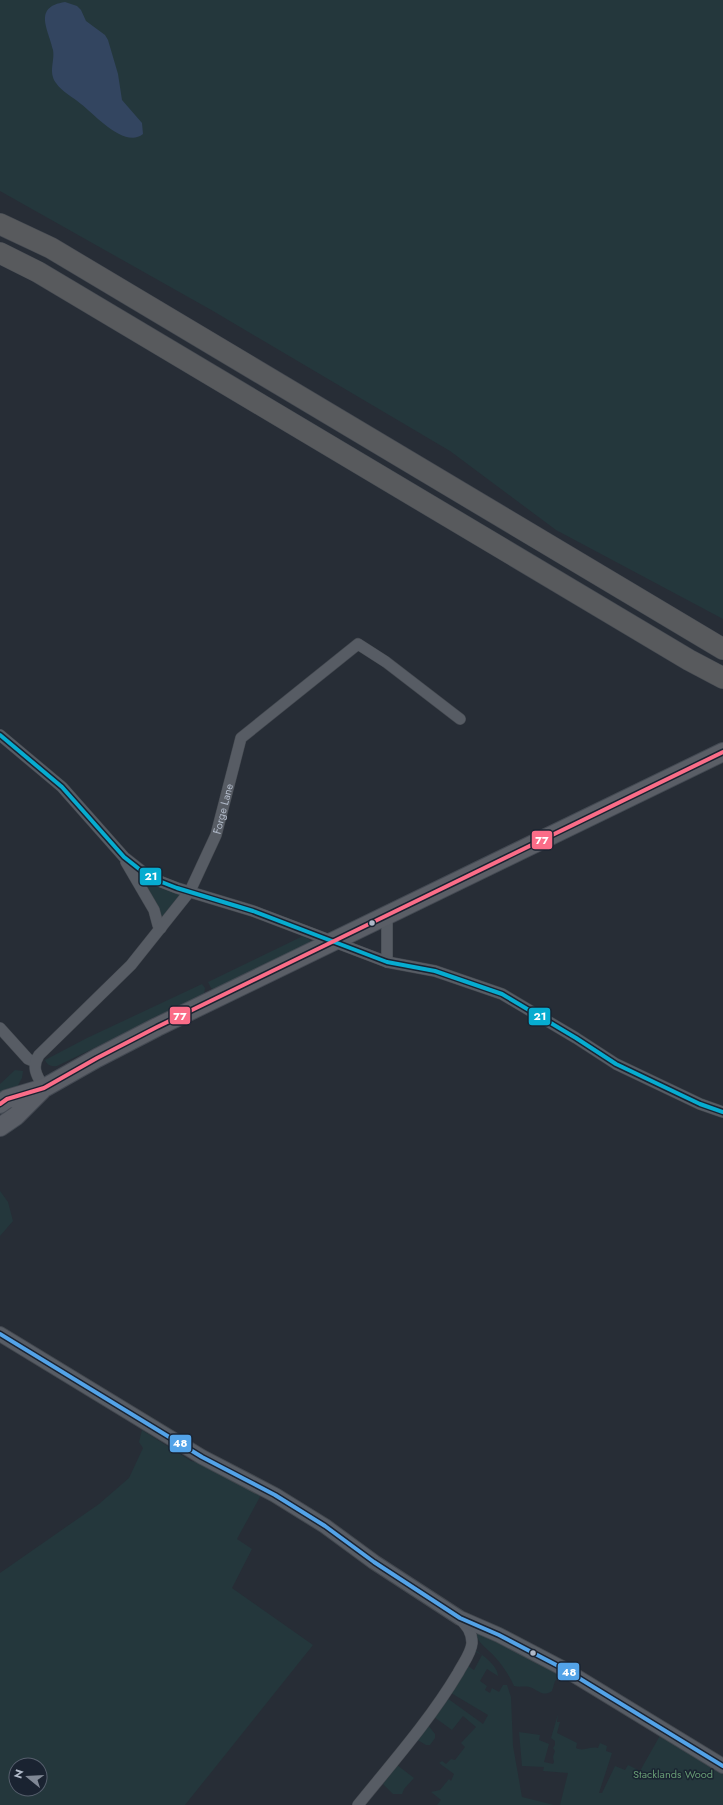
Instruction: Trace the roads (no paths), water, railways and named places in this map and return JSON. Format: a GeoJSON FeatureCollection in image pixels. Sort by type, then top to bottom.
{"type":"FeatureCollection","features":[{"type":"Feature","properties":{"kind":"highway"},"geometry":{"type":"LineString","coordinates":[[0,224],[51,248],[723,649]]}},
{"type":"Feature","properties":{"kind":"highway"},"geometry":{"type":"LineString","coordinates":[[0,253],[44,276],[689,660],[723,678]]}},
{"type":"Feature","properties":{"kind":"main road"},"geometry":{"type":"LineString","coordinates":[[0,1104],[7,1099],[44,1088],[97,1058],[157,1027],[723,752]]}},
{"type":"Feature","properties":{"kind":"main road"},"geometry":{"type":"LineString","coordinates":[[0,1127],[16,1116],[44,1088]]}},
{"type":"Feature","properties":{"kind":"street","name":"Forge Lane"},"geometry":{"type":"LineString","coordinates":[[35,1062],[44,1048],[131,965],[190,891],[216,835],[241,738],[358,644],[386,662],[460,719]]}},
{"type":"Feature","properties":{"kind":"street"},"geometry":{"type":"LineString","coordinates":[[0,735],[62,787],[124,857],[143,872],[159,881],[253,911],[387,962],[435,971],[502,994],[576,1038],[616,1064],[700,1104],[723,1112]]}},
{"type":"Feature","properties":{"kind":"street"},"geometry":{"type":"LineString","coordinates":[[124,857],[127,866],[154,910],[158,925],[161,928]]}},
{"type":"Feature","properties":{"kind":"street"},"geometry":{"type":"LineString","coordinates":[[387,914],[387,962]]}},
{"type":"Feature","properties":{"kind":"street"},"geometry":{"type":"LineString","coordinates":[[0,1028],[28,1059],[35,1062],[35,1072],[44,1088]]}},
{"type":"Feature","properties":{"kind":"street"},"geometry":{"type":"LineString","coordinates":[[0,1334],[202,1457],[275,1495],[324,1526],[374,1562],[460,1618],[499,1635],[564,1669],[723,1766]]}},
{"type":"Feature","properties":{"kind":"street"},"geometry":{"type":"LineString","coordinates":[[358,1805],[400,1754],[445,1693],[470,1653],[472,1641],[469,1628],[460,1618]]}},
{"type":"Feature","properties":{"kind":"water"},"geometry":{"type":"Polygon","coordinates":[[[65,2],[77,6],[81,10],[86,21],[105,35],[108,40],[118,74],[122,100],[142,123],[143,134],[136,137],[128,137],[110,129],[61,89],[56,83],[52,75],[53,50],[45,20],[49,9],[55,5],[65,2]]]}},
{"type":"Feature","properties":{"kind":"park label","name":"Stacklands Wood"},"geometry":{"type":"Point","coordinates":[673,1774]}}]}
